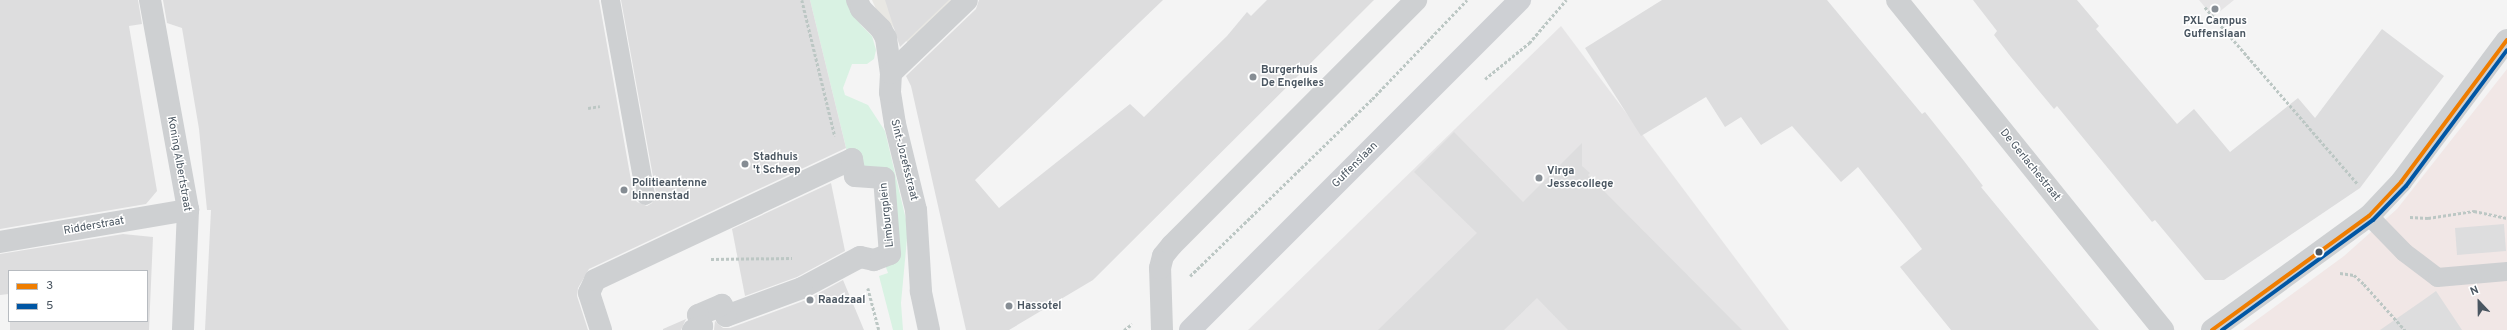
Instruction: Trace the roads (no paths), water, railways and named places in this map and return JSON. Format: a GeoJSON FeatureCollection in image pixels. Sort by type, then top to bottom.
{"type":"FeatureCollection","features":[{"type":"Feature","properties":{"kind":"main road","name":"Guffenslaan"},"geometry":{"type":"LineString","coordinates":[[1190,330],[1520,0]]}},
{"type":"Feature","properties":{"kind":"street","name":"Koning Albertstraat"},"geometry":{"type":"LineString","coordinates":[[150,0],[188,210],[183,330]]}},
{"type":"Feature","properties":{"kind":"street","name":"Sint-Jozefsstraat"},"geometry":{"type":"LineString","coordinates":[[857,0],[861,9],[881,29],[886,38],[891,73],[890,92],[894,124],[916,210],[921,291],[929,330]]}},
{"type":"Feature","properties":{"kind":"street"},"geometry":{"type":"LineString","coordinates":[[891,73],[967,0]]}},
{"type":"Feature","properties":{"kind":"street"},"geometry":{"type":"LineString","coordinates":[[1162,330],[1160,268],[1163,256],[1172,245],[1416,0]]}},
{"type":"Feature","properties":{"kind":"street","name":"De Gerlachestraat"},"geometry":{"type":"LineString","coordinates":[[1898,0],[2163,330]]}},
{"type":"Feature","properties":{"kind":"street"},"geometry":{"type":"LineString","coordinates":[[2212,330],[2374,211],[2401,182],[2507,40]]}},
{"type":"Feature","properties":{"kind":"street","name":"Limburgplein"},"geometry":{"type":"LineString","coordinates":[[601,330],[589,293],[595,280],[656,256],[852,159],[855,176],[884,178],[890,254],[874,260],[860,257],[802,288],[726,316],[722,305],[698,315],[702,326],[693,330]]}},
{"type":"Feature","properties":{"kind":"street","name":"Ridderstraat"},"geometry":{"type":"LineString","coordinates":[[0,242],[188,210]]}},
{"type":"Feature","properties":{"kind":"lane"},"geometry":{"type":"LineString","coordinates":[[610,0],[645,195]]}},
{"type":"Feature","properties":{"kind":"lane"},"geometry":{"type":"LineString","coordinates":[[2374,211],[2404,252],[2437,277],[2507,271]]}},
{"type":"Feature","properties":{"kind":"place","name":"PXL Campus Guffenslaan"},"geometry":{"type":"Point","coordinates":[2215,9]}},
{"type":"Feature","properties":{"kind":"place","name":"Burgerhuis De Engelkes"},"geometry":{"type":"Point","coordinates":[1253,77]}},
{"type":"Feature","properties":{"kind":"place","name":"Stadhuis 't Scheep"},"geometry":{"type":"Point","coordinates":[745,164]}},
{"type":"Feature","properties":{"kind":"place","name":"Virga Jessecollege"},"geometry":{"type":"Point","coordinates":[1539,178]}},
{"type":"Feature","properties":{"kind":"place","name":"Politieantenne binnenstad"},"geometry":{"type":"Point","coordinates":[624,190]}},
{"type":"Feature","properties":{"kind":"place","name":"Raadzaal"},"geometry":{"type":"Point","coordinates":[810,300]}},
{"type":"Feature","properties":{"kind":"place","name":"Hassotel"},"geometry":{"type":"Point","coordinates":[1009,306]}}]}
